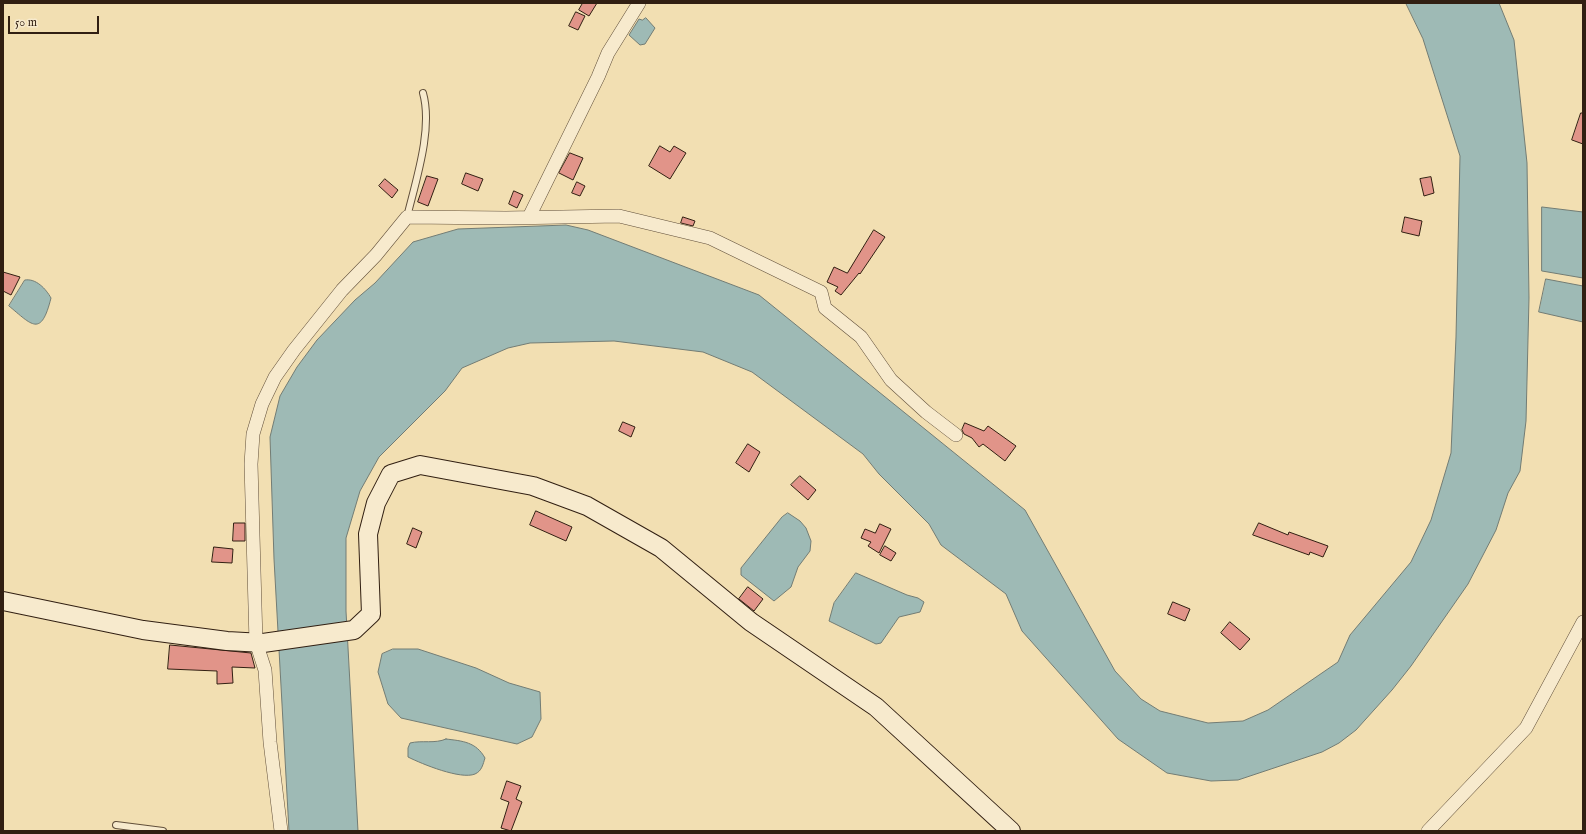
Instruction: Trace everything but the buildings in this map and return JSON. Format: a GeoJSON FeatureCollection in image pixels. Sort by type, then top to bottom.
{"type":"FeatureCollection","features":[{"type":"Feature","properties":{"kind":"street"},"geometry":{"type":"LineString","coordinates":[[529,217],[598,77],[608,53],[639,3]]}},
{"type":"Feature","properties":{"kind":"street"},"geometry":{"type":"LineString","coordinates":[[281,831],[270,742],[265,670],[260,642],[251,464],[253,434],[262,404],[275,377],[294,350],[342,290],[376,255],[407,217],[619,216],[710,238],[821,292],[825,308],[861,337],[891,380],[926,412],[956,435]]}},
{"type":"Feature","properties":{"kind":"street"},"geometry":{"type":"LineString","coordinates":[[3,601],[143,630],[227,642],[260,642],[354,630],[371,614],[368,534],[376,503],[391,474],[420,465],[533,486],[587,506],[661,548],[751,622],[876,707],[1011,831]]}},
{"type":"Feature","properties":{"kind":"street"},"geometry":{"type":"LineString","coordinates":[[1428,831],[1526,728],[1583,622]]}},
{"type":"Feature","properties":{"kind":"lane"},"geometry":{"type":"LineString","coordinates":[[407,217],[417,179],[424,141],[427,107],[423,93]]}},
{"type":"Feature","properties":{"kind":"lane"},"geometry":{"type":"LineString","coordinates":[[116,825],[163,831]]}},
{"type":"Feature","properties":{"kind":"water"},"geometry":{"type":"Polygon","coordinates":[[[1406,3],[1499,3],[1514,40],[1527,163],[1529,298],[1526,421],[1520,471],[1508,493],[1496,530],[1468,584],[1411,666],[1392,690],[1356,730],[1339,743],[1322,752],[1238,780],[1211,781],[1167,773],[1118,739],[1022,631],[1006,594],[941,545],[929,524],[879,474],[863,454],[752,372],[703,352],[614,341],[530,343],[508,348],[462,368],[445,391],[379,457],[360,491],[346,538],[346,611],[358,831],[289,831],[274,559],[270,437],[280,396],[297,367],[317,340],[355,300],[375,283],[413,242],[458,229],[566,225],[588,230],[759,295],[1025,510],[1115,671],[1141,699],[1160,711],[1208,723],[1243,721],[1268,710],[1338,662],[1350,635],[1411,562],[1431,520],[1451,453],[1456,337],[1460,156],[1423,39],[1406,3]]]}},
{"type":"Feature","properties":{"kind":"water"},"geometry":{"type":"Polygon","coordinates":[[[646,18],[655,28],[645,44],[640,45],[629,35],[639,19],[642,20],[646,18]]]}},
{"type":"Feature","properties":{"kind":"water"},"geometry":{"type":"Polygon","coordinates":[[[1542,207],[1583,212],[1583,278],[1542,271],[1542,207]]]}},
{"type":"Feature","properties":{"kind":"water"},"geometry":{"type":"Polygon","coordinates":[[[1546,279],[1583,286],[1583,322],[1539,312],[1546,279]]]}},
{"type":"Feature","properties":{"kind":"water"},"geometry":{"type":"Polygon","coordinates":[[[25,280],[37,282],[51,298],[47,311],[39,323],[35,324],[30,322],[9,306],[25,280]]]}},
{"type":"Feature","properties":{"kind":"water"},"geometry":{"type":"Polygon","coordinates":[[[788,513],[800,521],[806,528],[811,541],[810,551],[798,567],[791,587],[774,601],[741,575],[741,568],[782,517],[788,513]]]}},
{"type":"Feature","properties":{"kind":"water"},"geometry":{"type":"Polygon","coordinates":[[[856,573],[907,595],[918,598],[924,602],[920,612],[899,617],[881,643],[876,644],[829,621],[834,603],[856,573]]]}},
{"type":"Feature","properties":{"kind":"water"},"geometry":{"type":"Polygon","coordinates":[[[393,649],[418,649],[476,668],[509,683],[540,692],[541,719],[532,737],[517,744],[401,718],[388,704],[378,672],[382,654],[393,649]]]}},
{"type":"Feature","properties":{"kind":"water"},"geometry":{"type":"Polygon","coordinates":[[[446,739],[468,743],[478,749],[485,758],[479,771],[475,774],[461,775],[432,767],[408,757],[408,748],[410,743],[446,739]]]}}]}
